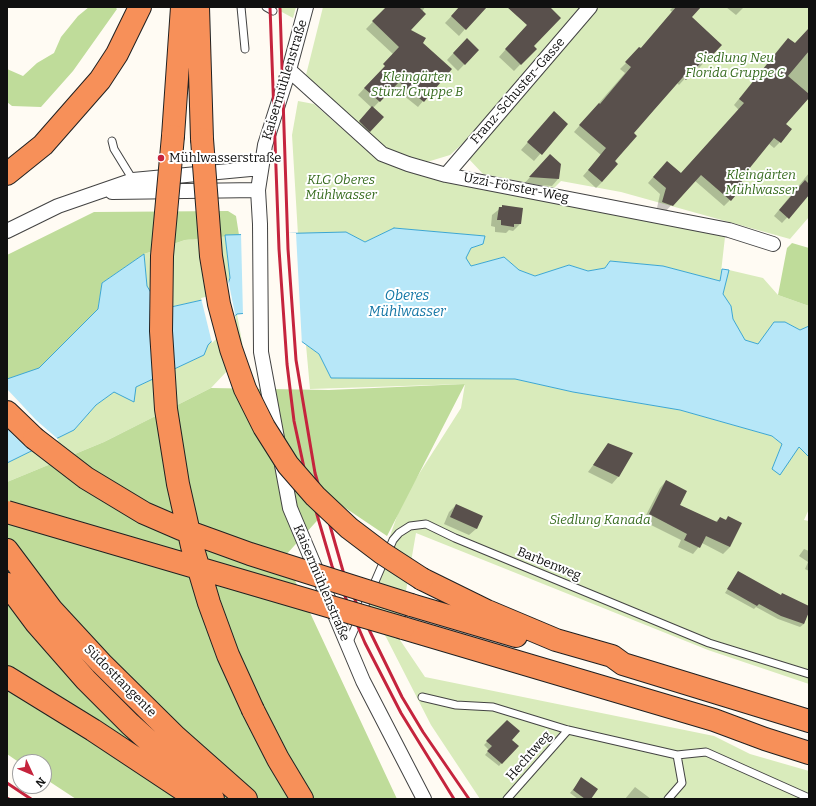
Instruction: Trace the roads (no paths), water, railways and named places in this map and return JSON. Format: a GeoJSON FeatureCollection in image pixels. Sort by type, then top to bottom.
{"type":"FeatureCollection","features":[{"type":"Feature","properties":{"kind":"highway"},"geometry":{"type":"LineString","coordinates":[[7,174],[43,145],[100,80],[117,54],[140,7]]}},
{"type":"Feature","properties":{"kind":"highway"},"geometry":{"type":"LineString","coordinates":[[182,7],[162,256],[161,331],[166,409],[178,484],[192,546],[209,603],[228,655],[253,710],[278,759],[302,799]]}},
{"type":"Feature","properties":{"kind":"highway"},"geometry":{"type":"LineString","coordinates":[[198,7],[202,139],[211,256],[219,304],[231,349],[248,395],[264,427],[288,465],[315,496],[349,528],[382,553],[422,579],[517,624],[556,640],[612,656],[623,664],[809,721]]}},
{"type":"Feature","properties":{"kind":"highway"},"geometry":{"type":"LineString","coordinates":[[7,412],[58,459],[114,497],[144,513],[181,529],[250,554],[411,605],[609,665],[623,664]]}},
{"type":"Feature","properties":{"kind":"highway"},"geometry":{"type":"LineString","coordinates":[[7,512],[714,720],[765,739],[809,753]]}},
{"type":"Feature","properties":{"kind":"highway","name":"Südosttangente"},"geometry":{"type":"LineString","coordinates":[[7,550],[44,616],[91,685],[130,724],[213,799]]}},
{"type":"Feature","properties":{"kind":"highway","name":"Südosttangente"},"geometry":{"type":"LineString","coordinates":[[7,584],[101,664],[176,737],[246,799]]}},
{"type":"Feature","properties":{"kind":"highway"},"geometry":{"type":"LineString","coordinates":[[7,677],[93,730],[196,799]]}},
{"type":"Feature","properties":{"kind":"street","name":"Kaisermühlenstraße"},"geometry":{"type":"LineString","coordinates":[[306,7],[289,70],[265,145],[258,190],[260,224],[261,352],[290,508],[363,681],[424,799]]}},
{"type":"Feature","properties":{"kind":"street","name":"Franz-Schuster-Gasse"},"geometry":{"type":"LineString","coordinates":[[446,175],[590,7]]}},
{"type":"Feature","properties":{"kind":"street","name":"Uzzi-Förster-Weg"},"geometry":{"type":"LineString","coordinates":[[289,70],[382,154],[408,164],[446,175],[729,230],[773,244]]}},
{"type":"Feature","properties":{"kind":"street"},"geometry":{"type":"LineString","coordinates":[[7,231],[58,206],[133,180],[261,168]]}},
{"type":"Feature","properties":{"kind":"street"},"geometry":{"type":"LineString","coordinates":[[96,193],[137,191],[258,190]]}},
{"type":"Feature","properties":{"kind":"lane"},"geometry":{"type":"LineString","coordinates":[[241,7],[244,49]]}},
{"type":"Feature","properties":{"kind":"lane"},"geometry":{"type":"LineString","coordinates":[[112,141],[114,149],[133,180]]}},
{"type":"Feature","properties":{"kind":"lane","name":"Barbenweg"},"geometry":{"type":"LineString","coordinates":[[347,646],[393,540],[399,533],[410,526],[426,524],[455,538],[709,643],[809,674]]}},
{"type":"Feature","properties":{"kind":"lane"},"geometry":{"type":"LineString","coordinates":[[422,697],[456,705],[493,707],[568,730],[677,755],[706,752],[809,798]]}},
{"type":"Feature","properties":{"kind":"lane","name":"Hechtweg"},"geometry":{"type":"LineString","coordinates":[[508,799],[568,730]]}},
{"type":"Feature","properties":{"kind":"lane"},"geometry":{"type":"LineString","coordinates":[[668,799],[682,783],[677,755]]}},
{"type":"Feature","properties":{"kind":"water","name":"Oberes Mühlwasser"},"geometry":{"type":"Polygon","coordinates":[[[394,228],[485,236],[483,244],[471,248],[466,258],[471,266],[504,257],[519,270],[535,276],[569,265],[588,271],[605,268],[610,261],[663,266],[720,281],[722,269],[729,270],[723,294],[731,306],[733,319],[745,340],[758,344],[774,322],[785,322],[800,330],[809,326],[809,457],[799,447],[780,475],[772,469],[782,444],[772,436],[680,410],[573,392],[515,379],[331,378],[319,354],[261,312],[237,314],[208,345],[204,355],[136,387],[134,402],[114,392],[96,405],[74,430],[7,463],[7,379],[39,368],[98,309],[102,283],[144,254],[147,286],[156,301],[171,307],[224,295],[230,278],[225,235],[346,232],[365,242],[394,228]]]}},
{"type":"Feature","properties":{"kind":"railway"},"geometry":{"type":"LineString","coordinates":[[270,7],[279,249],[287,364],[294,421],[306,477],[332,566],[365,643],[401,713],[454,799]]}},
{"type":"Feature","properties":{"kind":"railway"},"geometry":{"type":"LineString","coordinates":[[280,7],[288,249],[296,360],[315,473],[343,571],[358,607],[402,697],[423,732],[469,799]]}},
{"type":"Feature","properties":{"kind":"railway"},"geometry":{"type":"LineString","coordinates":[[7,783],[31,799]]}},
{"type":"Feature","properties":{"kind":"place","name":"Mühlwasserstraße"},"geometry":{"type":"Point","coordinates":[161,158]}},
{"type":"Feature","properties":{"kind":"park label","name":"Siedlung Neu Florida Gruppe C"},"geometry":{"type":"Point","coordinates":[735,66]}},
{"type":"Feature","properties":{"kind":"park label","name":"Kleingärten Stürzl Gruppe B"},"geometry":{"type":"Point","coordinates":[417,84]}},
{"type":"Feature","properties":{"kind":"park label","name":"Kleingärten Mühlwasser"},"geometry":{"type":"Point","coordinates":[761,182]}},
{"type":"Feature","properties":{"kind":"park label","name":"KLG Oberes Mühlwasser"},"geometry":{"type":"Point","coordinates":[341,188]}},
{"type":"Feature","properties":{"kind":"park label","name":"Siedlung Kanada"},"geometry":{"type":"Point","coordinates":[600,520]}}]}
